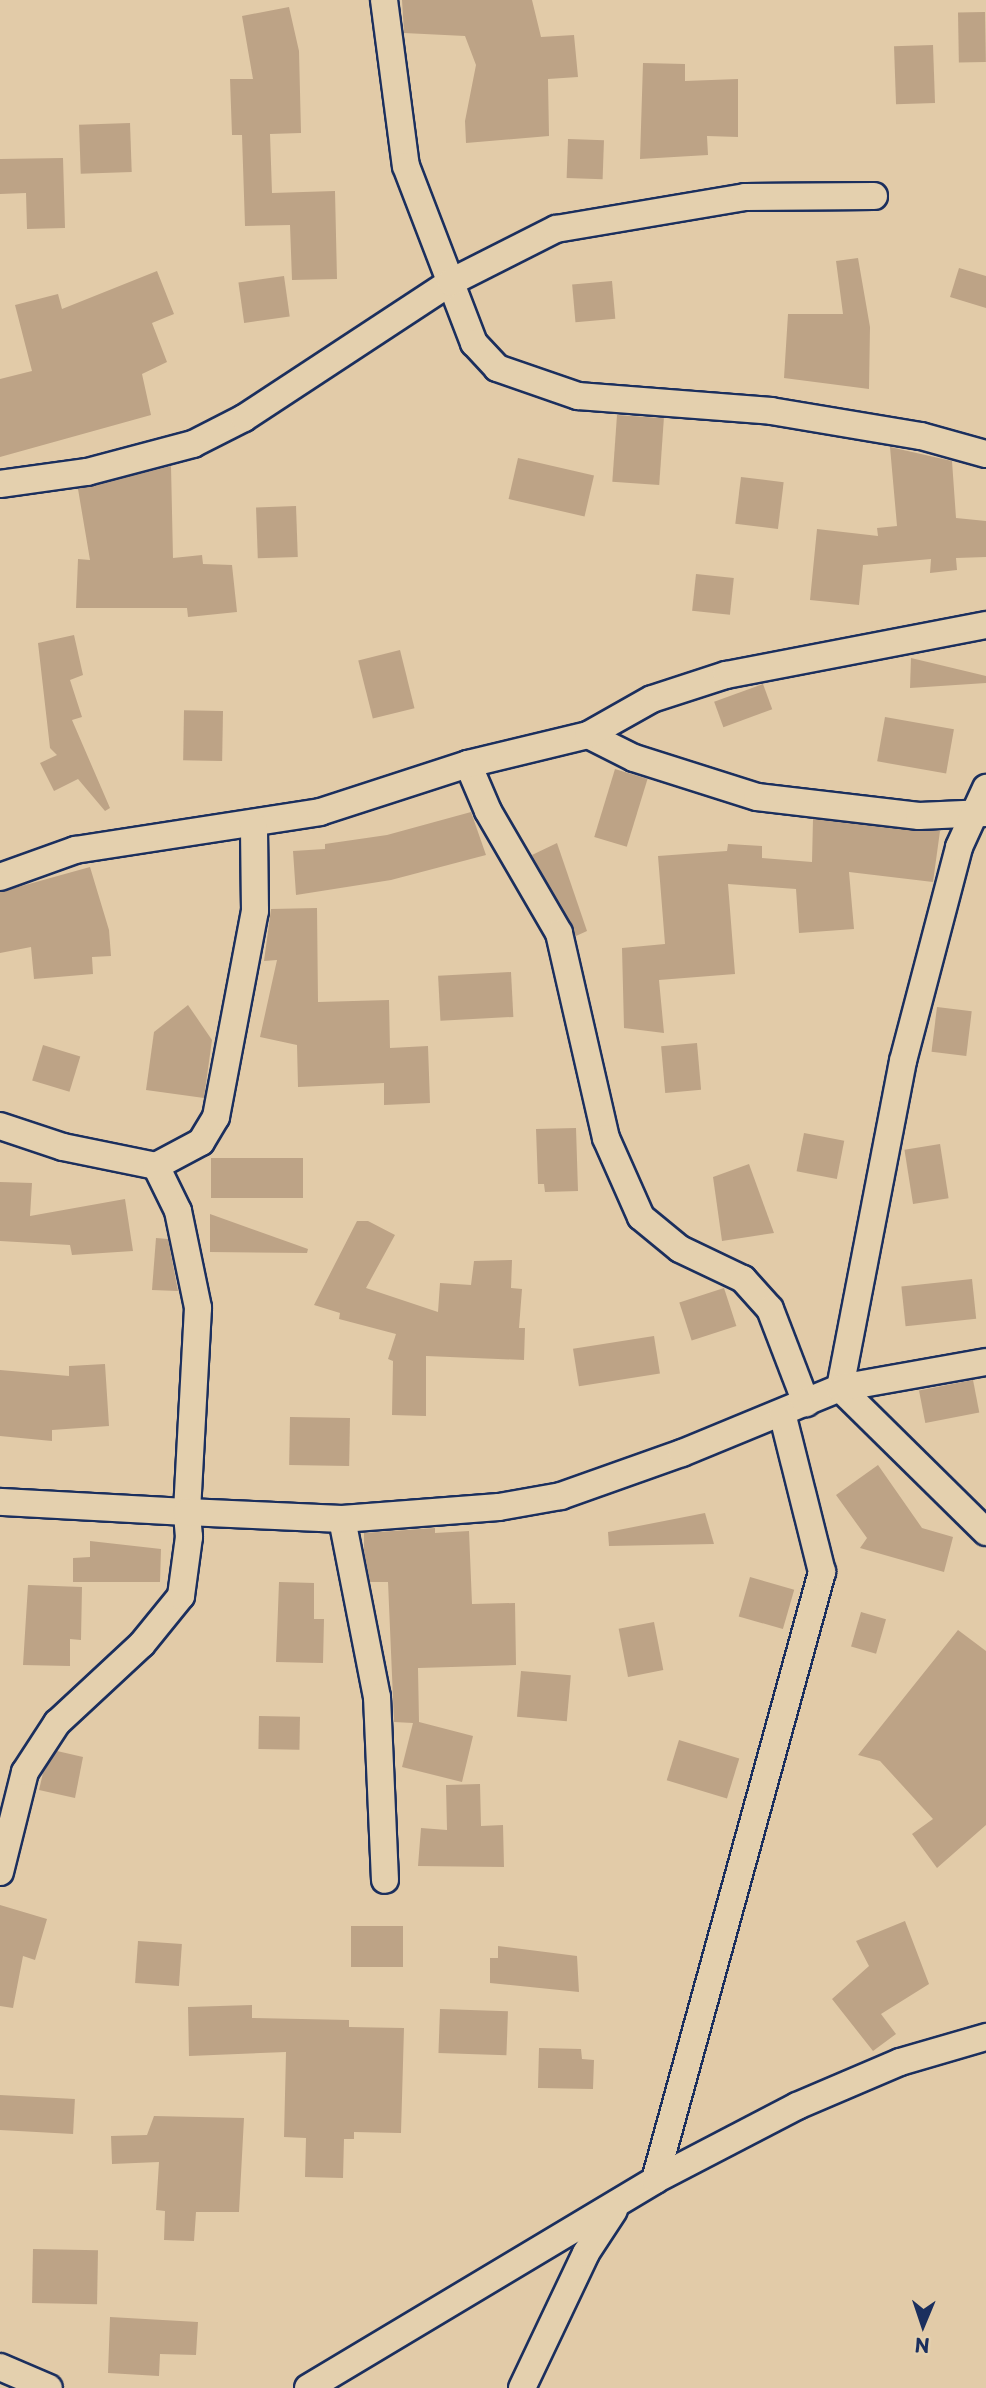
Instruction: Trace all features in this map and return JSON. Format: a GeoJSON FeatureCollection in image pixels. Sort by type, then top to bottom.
{"type":"FeatureCollection","features":[{"type":"Feature","properties":{"kind":"street"},"geometry":{"type":"LineString","coordinates":[[384,0],[406,166],[474,343],[497,368],[578,396],[771,411],[921,436],[986,454]]}},
{"type":"Feature","properties":{"kind":"street"},"geometry":{"type":"LineString","coordinates":[[0,484],[87,472],[193,444],[244,418],[451,282],[556,229],[745,197],[874,196]]}},
{"type":"Feature","properties":{"kind":"street"},"geometry":{"type":"LineString","coordinates":[[0,877],[75,850],[254,826],[320,812],[468,764],[588,735],[652,699],[726,675],[986,625]]}},
{"type":"Feature","properties":{"kind":"street"},"geometry":{"type":"LineString","coordinates":[[588,735],[634,758],[757,797],[919,816],[981,813]]}},
{"type":"Feature","properties":{"kind":"street"},"geometry":{"type":"LineString","coordinates":[[468,764],[488,811],[559,933],[607,1138],[641,1217],[680,1248],[743,1279],[770,1308],[806,1403]]}},
{"type":"Feature","properties":{"kind":"street"},"geometry":{"type":"LineString","coordinates":[[840,1388],[903,1061],[959,848],[981,813],[986,788]]}},
{"type":"Feature","properties":{"kind":"street"},"geometry":{"type":"LineString","coordinates":[[0,1126],[63,1147],[156,1166],[201,1142],[216,1118],[255,911],[254,826]]}},
{"type":"Feature","properties":{"kind":"street"},"geometry":{"type":"LineString","coordinates":[[0,1872],[26,1772],[51,1733],[142,1644],[181,1595],[198,1308],[178,1211],[156,1166]]}},
{"type":"Feature","properties":{"kind":"street"},"geometry":{"type":"LineString","coordinates":[[0,1502],[342,1519],[499,1507],[561,1496],[782,1413],[840,1388],[986,1362]]}},
{"type":"Feature","properties":{"kind":"street"},"geometry":{"type":"LineString","coordinates":[[840,1388],[986,1532]]}},
{"type":"Feature","properties":{"kind":"street"},"geometry":{"type":"LineString","coordinates":[[655,2180],[822,1572],[782,1413]]}},
{"type":"Feature","properties":{"kind":"street"},"geometry":{"type":"LineString","coordinates":[[342,1519],[377,1697],[385,1880]]}},
{"type":"Feature","properties":{"kind":"street"},"geometry":{"type":"LineString","coordinates":[[308,2388],[655,2180],[810,2100],[900,2062],[986,2037]]}},
{"type":"Feature","properties":{"kind":"street"},"geometry":{"type":"LineString","coordinates":[[522,2388],[586,2253],[617,2205]]}},
{"type":"Feature","properties":{"kind":"street"},"geometry":{"type":"LineString","coordinates":[[0,2367],[49,2388]]}},
{"type":"Feature","properties":{"kind":"building"},"geometry":{"type":"Polygon","coordinates":[[[402,0],[532,0],[541,37],[574,35],[578,77],[548,79],[549,136],[466,143],[465,121],[476,65],[465,36],[404,33],[402,0]]]}},
{"type":"Feature","properties":{"kind":"building"},"geometry":{"type":"Polygon","coordinates":[[[289,7],[299,51],[301,133],[270,134],[272,193],[335,191],[337,279],[292,280],[290,225],[245,226],[242,135],[232,135],[230,79],[253,79],[242,16],[289,7]]]}},
{"type":"Feature","properties":{"kind":"building"},"geometry":{"type":"Polygon","coordinates":[[[958,12],[985,12],[986,62],[959,62],[958,12]]]}},
{"type":"Feature","properties":{"kind":"building"},"geometry":{"type":"Polygon","coordinates":[[[933,45],[935,103],[896,104],[894,46],[933,45]]]}},
{"type":"Feature","properties":{"kind":"building"},"geometry":{"type":"Polygon","coordinates":[[[643,63],[685,64],[685,81],[738,79],[738,137],[707,136],[708,155],[640,159],[643,63]]]}},
{"type":"Feature","properties":{"kind":"building"},"geometry":{"type":"Polygon","coordinates":[[[130,123],[132,172],[81,174],[79,125],[130,123]]]}},
{"type":"Feature","properties":{"kind":"building"},"geometry":{"type":"Polygon","coordinates":[[[568,139],[604,140],[603,179],[567,178],[568,139]]]}},
{"type":"Feature","properties":{"kind":"building"},"geometry":{"type":"Polygon","coordinates":[[[63,158],[65,228],[27,229],[26,193],[0,194],[0,159],[63,158]]]}},
{"type":"Feature","properties":{"kind":"building"},"geometry":{"type":"Polygon","coordinates":[[[858,258],[870,327],[869,389],[784,378],[788,314],[843,314],[836,261],[858,258]]]}},
{"type":"Feature","properties":{"kind":"building"},"geometry":{"type":"Polygon","coordinates":[[[959,268],[986,276],[986,308],[950,297],[959,268]]]}},
{"type":"Feature","properties":{"kind":"building"},"geometry":{"type":"Polygon","coordinates":[[[157,271],[174,314],[152,323],[167,362],[142,374],[151,415],[0,457],[0,379],[32,371],[15,305],[58,294],[62,309],[157,271]]]}},
{"type":"Feature","properties":{"kind":"building"},"geometry":{"type":"Polygon","coordinates":[[[284,276],[290,317],[244,323],[238,282],[284,276]]]}},
{"type":"Feature","properties":{"kind":"building"},"geometry":{"type":"Polygon","coordinates":[[[612,281],[615,319],[575,322],[572,284],[612,281]]]}},
{"type":"Feature","properties":{"kind":"building"},"geometry":{"type":"Polygon","coordinates":[[[617,415],[664,418],[659,485],[612,482],[617,415]]]}},
{"type":"Feature","properties":{"kind":"building"},"geometry":{"type":"Polygon","coordinates":[[[890,447],[952,461],[956,518],[986,521],[986,557],[956,558],[957,570],[930,573],[931,559],[863,565],[859,605],[810,600],[817,529],[878,536],[877,528],[897,526],[890,447]]]}},
{"type":"Feature","properties":{"kind":"building"},"geometry":{"type":"Polygon","coordinates":[[[518,458],[594,476],[585,516],[509,499],[518,458]]]}},
{"type":"Feature","properties":{"kind":"building"},"geometry":{"type":"Polygon","coordinates":[[[171,466],[173,558],[202,555],[203,564],[232,565],[237,612],[188,617],[187,608],[76,608],[78,559],[90,560],[78,489],[171,466]]]}},
{"type":"Feature","properties":{"kind":"building"},"geometry":{"type":"Polygon","coordinates":[[[741,477],[784,482],[778,529],[735,524],[741,477]]]}},
{"type":"Feature","properties":{"kind":"building"},"geometry":{"type":"Polygon","coordinates":[[[296,506],[298,557],[258,558],[256,507],[296,506]]]}},
{"type":"Feature","properties":{"kind":"building"},"geometry":{"type":"Polygon","coordinates":[[[696,574],[734,578],[730,615],[692,611],[696,574]]]}},
{"type":"Feature","properties":{"kind":"building"},"geometry":{"type":"Polygon","coordinates":[[[74,635],[83,675],[70,680],[82,717],[72,720],[110,808],[105,811],[78,779],[54,791],[40,763],[57,755],[50,748],[38,643],[74,635]]]}},
{"type":"Feature","properties":{"kind":"building"},"geometry":{"type":"Polygon","coordinates":[[[400,650],[415,708],[373,719],[358,660],[400,650]]]}},
{"type":"Feature","properties":{"kind":"building"},"geometry":{"type":"Polygon","coordinates":[[[911,658],[986,676],[986,683],[910,688],[911,658]]]}},
{"type":"Feature","properties":{"kind":"building"},"geometry":{"type":"Polygon","coordinates":[[[763,684],[772,709],[723,727],[714,702],[763,684]]]}},
{"type":"Feature","properties":{"kind":"building"},"geometry":{"type":"Polygon","coordinates":[[[184,710],[223,711],[222,761],[183,760],[184,710]]]}},
{"type":"Feature","properties":{"kind":"building"},"geometry":{"type":"Polygon","coordinates":[[[885,717],[954,729],[946,773],[877,761],[885,717]]]}},
{"type":"Feature","properties":{"kind":"building"},"geometry":{"type":"Polygon","coordinates":[[[615,769],[648,779],[627,847],[594,837],[615,769]]]}},
{"type":"Feature","properties":{"kind":"building"},"geometry":{"type":"Polygon","coordinates":[[[471,812],[486,855],[391,880],[296,895],[293,851],[325,849],[325,844],[387,835],[471,812]]]}},
{"type":"Feature","properties":{"kind":"building"},"geometry":{"type":"Polygon","coordinates":[[[813,819],[940,831],[933,882],[849,872],[854,929],[799,933],[796,889],[728,884],[735,974],[659,980],[664,1033],[624,1028],[622,948],[665,944],[658,856],[727,851],[728,844],[762,846],[762,858],[812,862],[813,819]]]}},
{"type":"Feature","properties":{"kind":"building"},"geometry":{"type":"Polygon","coordinates":[[[557,843],[587,931],[576,936],[532,855],[557,843]]]}},
{"type":"Feature","properties":{"kind":"building"},"geometry":{"type":"Polygon","coordinates":[[[90,867],[109,930],[111,956],[92,957],[93,974],[34,979],[31,947],[0,953],[0,892],[90,867]]]}},
{"type":"Feature","properties":{"kind":"building"},"geometry":{"type":"Polygon","coordinates":[[[317,908],[318,1002],[389,1000],[390,1048],[428,1046],[430,1103],[384,1105],[384,1083],[298,1087],[297,1045],[260,1037],[277,960],[264,961],[271,909],[317,908]]]}},
{"type":"Feature","properties":{"kind":"building"},"geometry":{"type":"Polygon","coordinates":[[[511,972],[513,1017],[440,1021],[438,976],[511,972]]]}},
{"type":"Feature","properties":{"kind":"building"},"geometry":{"type":"Polygon","coordinates":[[[188,1005],[212,1040],[204,1098],[146,1090],[154,1032],[188,1005]]]}},
{"type":"Feature","properties":{"kind":"building"},"geometry":{"type":"Polygon","coordinates":[[[937,1007],[972,1011],[966,1056],[932,1052],[937,1007]]]}},
{"type":"Feature","properties":{"kind":"building"},"geometry":{"type":"Polygon","coordinates":[[[697,1043],[701,1090],[665,1093],[661,1046],[697,1043]]]}},
{"type":"Feature","properties":{"kind":"building"},"geometry":{"type":"Polygon","coordinates":[[[43,1045],[80,1056],[69,1092],[32,1080],[43,1045]]]}},
{"type":"Feature","properties":{"kind":"building"},"geometry":{"type":"Polygon","coordinates":[[[576,1128],[578,1191],[545,1192],[544,1184],[538,1184],[536,1129],[576,1128]]]}},
{"type":"Feature","properties":{"kind":"building"},"geometry":{"type":"Polygon","coordinates":[[[804,1133],[844,1141],[837,1179],[797,1171],[804,1133]]]}},
{"type":"Feature","properties":{"kind":"building"},"geometry":{"type":"Polygon","coordinates":[[[940,1144],[949,1198],[913,1204],[904,1150],[940,1144]]]}},
{"type":"Feature","properties":{"kind":"building"},"geometry":{"type":"Polygon","coordinates":[[[211,1158],[303,1158],[303,1198],[211,1198],[211,1158]]]}},
{"type":"Feature","properties":{"kind":"building"},"geometry":{"type":"Polygon","coordinates":[[[749,1164],[774,1233],[722,1241],[713,1177],[749,1164]]]}},
{"type":"Feature","properties":{"kind":"building"},"geometry":{"type":"Polygon","coordinates":[[[0,1182],[32,1183],[30,1216],[125,1199],[133,1251],[72,1255],[70,1245],[0,1241],[0,1182]]]}},
{"type":"Feature","properties":{"kind":"building"},"geometry":{"type":"Polygon","coordinates":[[[210,1214],[308,1249],[307,1253],[210,1252],[210,1214]]]}},
{"type":"Feature","properties":{"kind":"building"},"geometry":{"type":"Polygon","coordinates":[[[357,1221],[368,1221],[395,1235],[366,1288],[438,1312],[440,1283],[471,1285],[474,1261],[512,1260],[511,1288],[522,1289],[519,1328],[525,1328],[524,1360],[426,1356],[426,1416],[392,1415],[393,1361],[388,1359],[396,1334],[339,1319],[340,1313],[314,1305],[357,1221]]]}},
{"type":"Feature","properties":{"kind":"building"},"geometry":{"type":"Polygon","coordinates":[[[156,1238],[168,1239],[178,1291],[152,1290],[156,1238]]]}},
{"type":"Feature","properties":{"kind":"building"},"geometry":{"type":"Polygon","coordinates":[[[972,1279],[976,1319],[906,1326],[901,1286],[972,1279]]]}},
{"type":"Feature","properties":{"kind":"building"},"geometry":{"type":"Polygon","coordinates":[[[724,1288],[736,1326],[692,1341],[679,1303],[724,1288]]]}},
{"type":"Feature","properties":{"kind":"building"},"geometry":{"type":"Polygon","coordinates":[[[654,1336],[660,1374],[579,1386],[573,1349],[654,1336]]]}},
{"type":"Feature","properties":{"kind":"building"},"geometry":{"type":"Polygon","coordinates":[[[105,1364],[109,1426],[52,1430],[52,1441],[0,1436],[0,1370],[69,1376],[69,1366],[105,1364]]]}},
{"type":"Feature","properties":{"kind":"building"},"geometry":{"type":"Polygon","coordinates":[[[973,1380],[979,1412],[925,1423],[919,1390],[973,1380]]]}},
{"type":"Feature","properties":{"kind":"building"},"geometry":{"type":"Polygon","coordinates":[[[290,1417],[350,1418],[349,1466],[289,1465],[290,1417]]]}},
{"type":"Feature","properties":{"kind":"building"},"geometry":{"type":"Polygon","coordinates":[[[878,1465],[922,1528],[953,1537],[944,1572],[860,1548],[867,1538],[836,1495],[878,1465]]]}},
{"type":"Feature","properties":{"kind":"building"},"geometry":{"type":"Polygon","coordinates":[[[705,1513],[714,1544],[609,1546],[608,1532],[705,1513]]]}},
{"type":"Feature","properties":{"kind":"building"},"geometry":{"type":"Polygon","coordinates":[[[435,1528],[435,1533],[469,1531],[472,1604],[515,1603],[516,1665],[418,1668],[419,1722],[473,1736],[462,1782],[402,1767],[413,1723],[394,1722],[388,1582],[370,1582],[364,1551],[364,1533],[435,1528]]]}},
{"type":"Feature","properties":{"kind":"building"},"geometry":{"type":"Polygon","coordinates":[[[90,1541],[161,1549],[160,1582],[73,1582],[73,1558],[90,1557],[90,1541]]]}},
{"type":"Feature","properties":{"kind":"building"},"geometry":{"type":"Polygon","coordinates":[[[750,1577],[794,1590],[783,1629],[739,1616],[750,1577]]]}},
{"type":"Feature","properties":{"kind":"building"},"geometry":{"type":"Polygon","coordinates":[[[279,1582],[314,1583],[314,1619],[324,1619],[323,1663],[276,1662],[279,1582]]]}},
{"type":"Feature","properties":{"kind":"building"},"geometry":{"type":"Polygon","coordinates":[[[28,1585],[82,1587],[81,1640],[70,1639],[70,1666],[23,1665],[28,1585]]]}},
{"type":"Feature","properties":{"kind":"building"},"geometry":{"type":"Polygon","coordinates":[[[861,1612],[886,1619],[876,1654],[851,1647],[861,1612]]]}},
{"type":"Feature","properties":{"kind":"building"},"geometry":{"type":"Polygon","coordinates":[[[654,1622],[663,1670],[628,1677],[619,1629],[654,1622]]]}},
{"type":"Feature","properties":{"kind":"building"},"geometry":{"type":"Polygon","coordinates":[[[958,1630],[986,1651],[986,1825],[937,1868],[912,1834],[933,1819],[880,1761],[858,1755],[958,1630]]]}},
{"type":"Feature","properties":{"kind":"building"},"geometry":{"type":"Polygon","coordinates":[[[521,1671],[571,1675],[567,1721],[517,1717],[521,1671]]]}},
{"type":"Feature","properties":{"kind":"building"},"geometry":{"type":"Polygon","coordinates":[[[259,1716],[300,1717],[299,1750],[258,1749],[259,1716]]]}},
{"type":"Feature","properties":{"kind":"building"},"geometry":{"type":"Polygon","coordinates":[[[679,1740],[739,1758],[727,1799],[667,1780],[679,1740]]]}},
{"type":"Feature","properties":{"kind":"building"},"geometry":{"type":"Polygon","coordinates":[[[57,1751],[83,1757],[75,1798],[39,1790],[43,1773],[57,1751]]]}},
{"type":"Feature","properties":{"kind":"building"},"geometry":{"type":"Polygon","coordinates":[[[480,1784],[481,1826],[503,1825],[504,1867],[418,1866],[421,1828],[447,1830],[446,1785],[480,1784]]]}},
{"type":"Feature","properties":{"kind":"building"},"geometry":{"type":"Polygon","coordinates":[[[0,1905],[47,1919],[35,1960],[23,1956],[13,2008],[0,2006],[0,1905]]]}},
{"type":"Feature","properties":{"kind":"building"},"geometry":{"type":"Polygon","coordinates":[[[905,1921],[929,1984],[881,2014],[896,2034],[873,2051],[832,1999],[869,1966],[856,1941],[905,1921]]]}},
{"type":"Feature","properties":{"kind":"building"},"geometry":{"type":"Polygon","coordinates":[[[351,1926],[403,1926],[403,1967],[351,1967],[351,1926]]]}},
{"type":"Feature","properties":{"kind":"building"},"geometry":{"type":"Polygon","coordinates":[[[138,1941],[182,1944],[179,1986],[135,1983],[138,1941]]]}},
{"type":"Feature","properties":{"kind":"building"},"geometry":{"type":"Polygon","coordinates":[[[498,1946],[577,1956],[579,1992],[490,1983],[490,1958],[498,1958],[498,1946]]]}},
{"type":"Feature","properties":{"kind":"building"},"geometry":{"type":"Polygon","coordinates":[[[252,2005],[252,2018],[349,2020],[349,2027],[404,2028],[401,2133],[354,2132],[354,2139],[344,2139],[343,2178],[305,2177],[306,2138],[284,2137],[286,2052],[189,2056],[188,2007],[252,2005]]]}},
{"type":"Feature","properties":{"kind":"building"},"geometry":{"type":"Polygon","coordinates":[[[440,2009],[508,2011],[506,2055],[438,2053],[440,2009]]]}},
{"type":"Feature","properties":{"kind":"building"},"geometry":{"type":"Polygon","coordinates":[[[539,2048],[581,2049],[582,2059],[594,2060],[593,2089],[538,2088],[539,2048]]]}},
{"type":"Feature","properties":{"kind":"building"},"geometry":{"type":"Polygon","coordinates":[[[0,2095],[75,2099],[73,2134],[0,2130],[0,2095]]]}},
{"type":"Feature","properties":{"kind":"building"},"geometry":{"type":"Polygon","coordinates":[[[154,2116],[244,2118],[239,2212],[196,2212],[194,2241],[164,2240],[165,2211],[156,2210],[159,2162],[112,2164],[111,2136],[147,2135],[154,2116]]]}},
{"type":"Feature","properties":{"kind":"building"},"geometry":{"type":"Polygon","coordinates":[[[33,2249],[98,2250],[97,2304],[32,2303],[33,2249]]]}},
{"type":"Feature","properties":{"kind":"building"},"geometry":{"type":"Polygon","coordinates":[[[110,2317],[198,2322],[196,2355],[160,2354],[159,2376],[108,2373],[110,2317]]]}}]}
